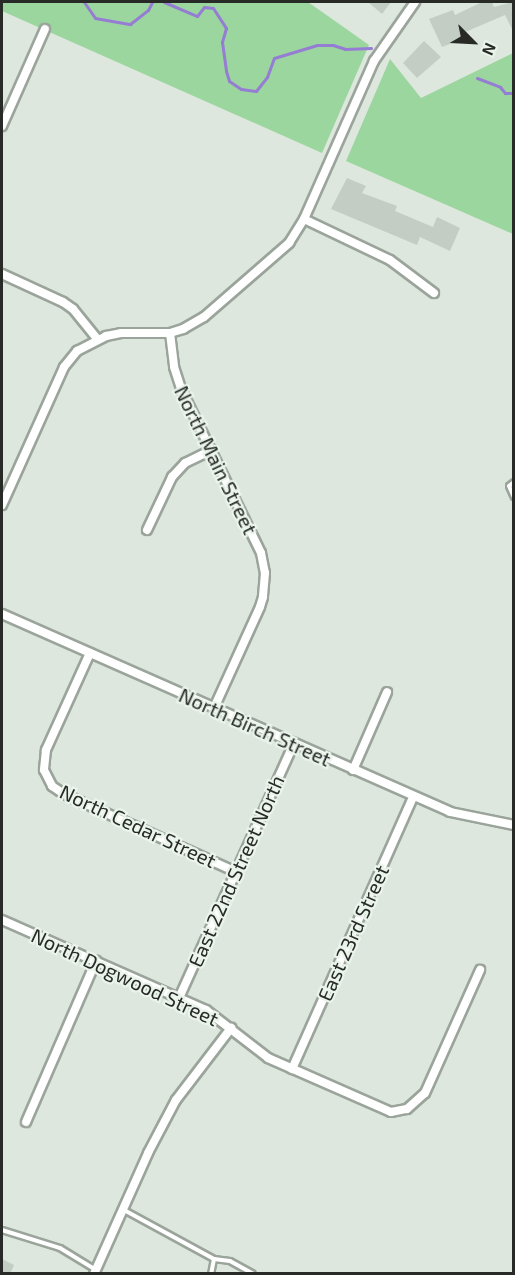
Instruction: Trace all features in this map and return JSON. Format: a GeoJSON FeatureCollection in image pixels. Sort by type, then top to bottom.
{"type":"FeatureCollection","features":[{"type":"Feature","properties":{"kind":"street"},"geometry":{"type":"LineString","coordinates":[[2,505],[64,367],[77,351],[97,339],[121,333],[170,333],[204,317],[276,256],[304,219],[374,61],[415,2]]}},
{"type":"Feature","properties":{"kind":"street"},"geometry":{"type":"LineString","coordinates":[[2,126],[45,29]]}},
{"type":"Feature","properties":{"kind":"street"},"geometry":{"type":"LineString","coordinates":[[304,219],[390,260],[434,292]]}},
{"type":"Feature","properties":{"kind":"street"},"geometry":{"type":"LineString","coordinates":[[2,274],[63,302],[73,309],[97,339]]}},
{"type":"Feature","properties":{"kind":"street","name":"North Main Street"},"geometry":{"type":"LineString","coordinates":[[170,333],[177,379],[261,553],[265,585],[260,608],[214,708]]}},
{"type":"Feature","properties":{"kind":"street"},"geometry":{"type":"LineString","coordinates":[[147,530],[172,477],[185,463],[212,450]]}},
{"type":"Feature","properties":{"kind":"street","name":"North Birch Street"},"geometry":{"type":"LineString","coordinates":[[2,614],[413,797],[470,819],[513,825]]}},
{"type":"Feature","properties":{"kind":"street","name":"North Cedar Street"},"geometry":{"type":"LineString","coordinates":[[90,653],[46,750],[44,762],[46,774],[52,786],[64,794],[236,872]]}},
{"type":"Feature","properties":{"kind":"street"},"geometry":{"type":"LineString","coordinates":[[353,770],[387,692]]}},
{"type":"Feature","properties":{"kind":"street","name":"East 22nd Street North"},"geometry":{"type":"LineString","coordinates":[[179,998],[294,743]]}},
{"type":"Feature","properties":{"kind":"street","name":"East 23rd Street"},"geometry":{"type":"LineString","coordinates":[[292,1069],[413,797]]}},
{"type":"Feature","properties":{"kind":"street","name":"North Dogwood Street"},"geometry":{"type":"LineString","coordinates":[[2,920],[206,1010],[268,1058],[391,1112],[407,1109],[425,1093],[480,970]]}},
{"type":"Feature","properties":{"kind":"street"},"geometry":{"type":"LineString","coordinates":[[26,1122],[96,961]]}},
{"type":"Feature","properties":{"kind":"street"},"geometry":{"type":"LineString","coordinates":[[95,1272],[176,1100],[231,1028]]}},
{"type":"Feature","properties":{"kind":"lane"},"geometry":{"type":"LineString","coordinates":[[513,482],[509,486],[513,497]]}},
{"type":"Feature","properties":{"kind":"lane"},"geometry":{"type":"LineString","coordinates":[[124,1210],[214,1259],[230,1261],[253,1274]]}},
{"type":"Feature","properties":{"kind":"lane"},"geometry":{"type":"LineString","coordinates":[[2,1230],[60,1248],[95,1272]]}},
{"type":"Feature","properties":{"kind":"lane"},"geometry":{"type":"LineString","coordinates":[[212,1274],[214,1259]]}},
{"type":"Feature","properties":{"kind":"green space"},"geometry":{"type":"Polygon","coordinates":[[[2,2],[308,2],[369,45],[322,153],[2,11],[2,2]]]}},
{"type":"Feature","properties":{"kind":"green space"},"geometry":{"type":"Polygon","coordinates":[[[513,53],[513,234],[346,161],[390,59],[421,98],[513,53]]]}},
{"type":"Feature","properties":{"kind":"building"},"geometry":{"type":"Polygon","coordinates":[[[368,2],[391,2],[382,14],[368,2]]]}},
{"type":"Feature","properties":{"kind":"building"},"geometry":{"type":"Polygon","coordinates":[[[482,2],[492,2],[494,7],[513,2],[513,31],[505,15],[463,33],[465,38],[442,47],[429,19],[453,10],[455,15],[482,2]]]}},
{"type":"Feature","properties":{"kind":"building"},"geometry":{"type":"Polygon","coordinates":[[[424,41],[441,57],[417,78],[403,63],[424,41]]]}},
{"type":"Feature","properties":{"kind":"building"},"geometry":{"type":"Polygon","coordinates":[[[347,178],[366,186],[362,193],[397,206],[395,211],[433,227],[437,217],[460,228],[450,251],[420,237],[417,245],[331,209],[347,178]]]}},
{"type":"Feature","properties":{"kind":"building"},"geometry":{"type":"Polygon","coordinates":[[[2,1259],[14,1265],[10,1274],[2,1274],[2,1259]]]}},
{"type":"Feature","properties":{"kind":"waterway"},"geometry":{"type":"LineString","coordinates":[[84,2],[95,18],[130,24],[148,10],[152,2]]}},
{"type":"Feature","properties":{"kind":"waterway"},"geometry":{"type":"LineString","coordinates":[[164,2],[197,16],[204,7],[213,8],[226,28],[222,42],[229,81],[241,89],[256,91],[267,77],[274,58],[317,45],[333,45],[345,49],[371,48]]}},
{"type":"Feature","properties":{"kind":"waterway"},"geometry":{"type":"LineString","coordinates":[[477,78],[500,87],[505,93],[514,93]]}}]}
